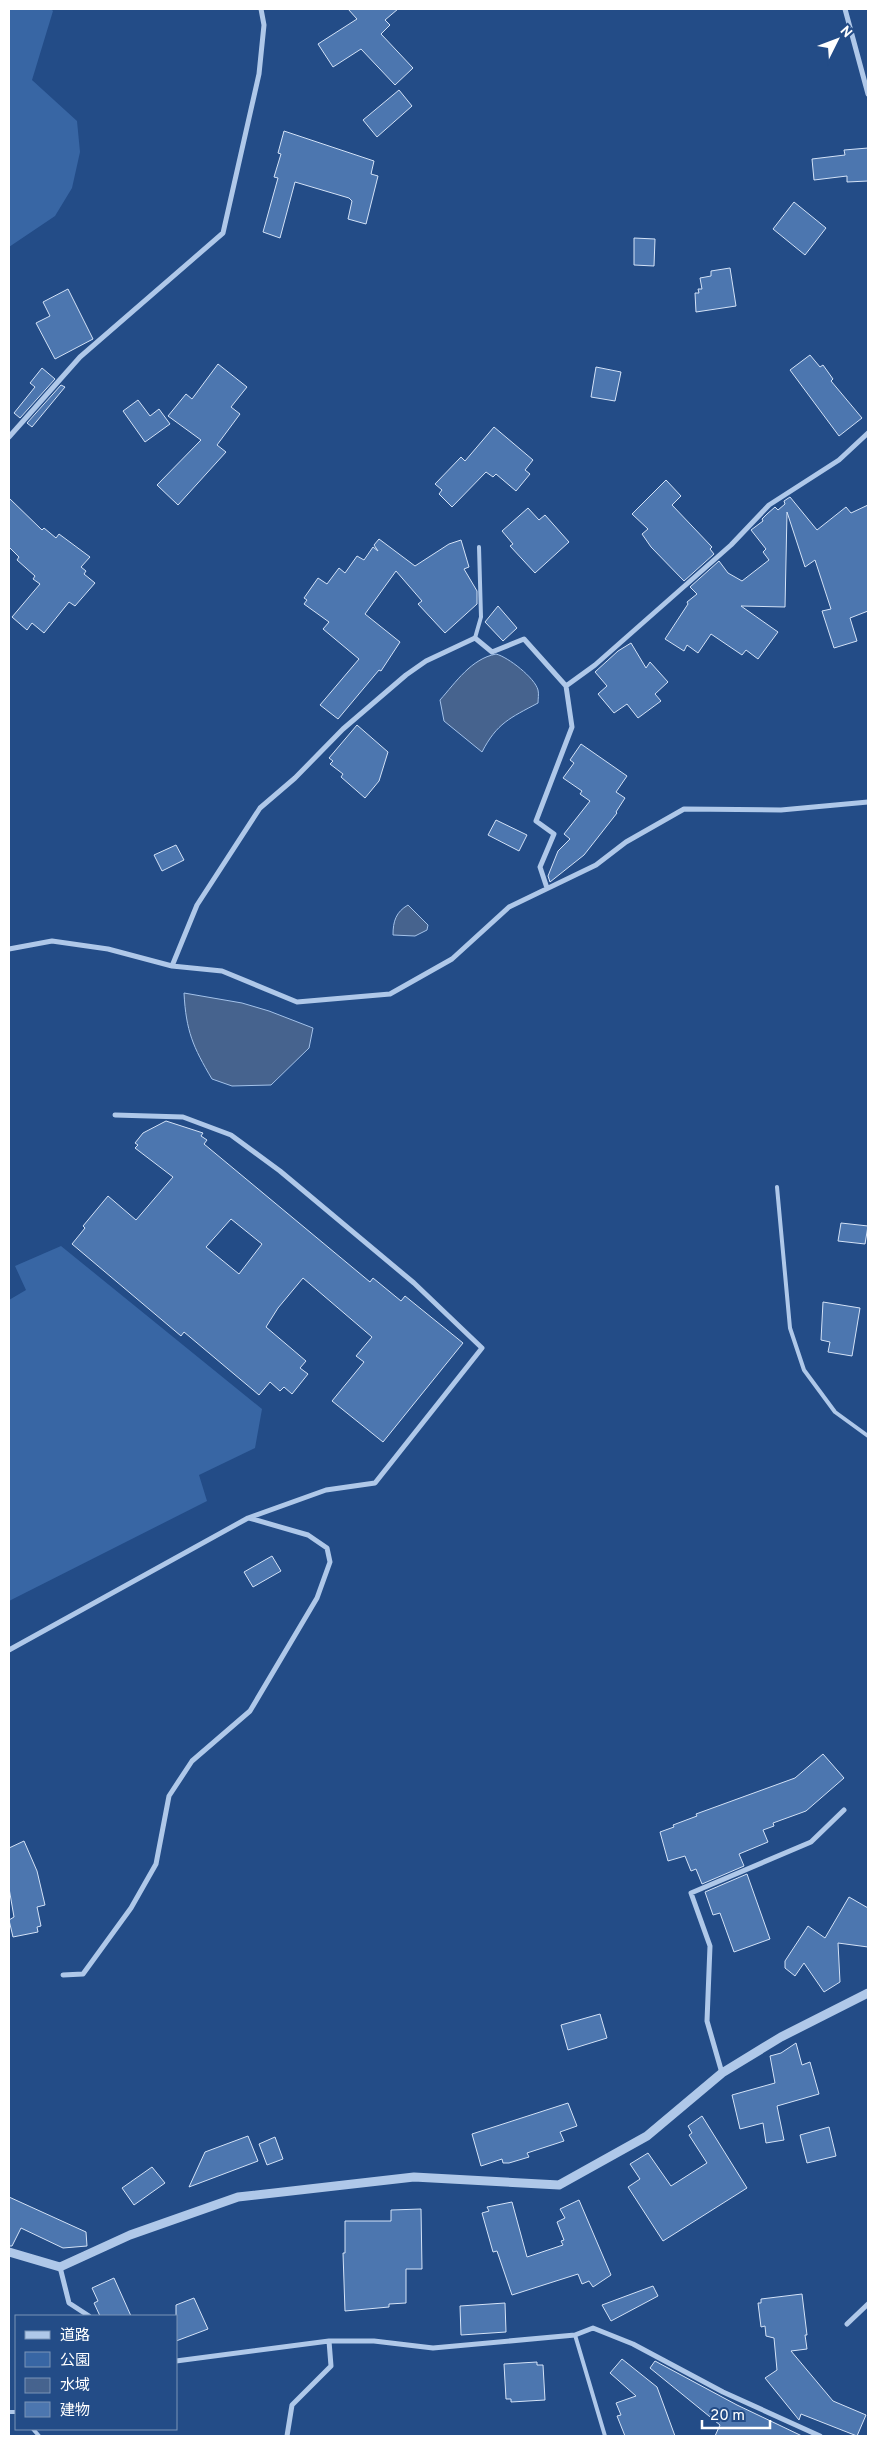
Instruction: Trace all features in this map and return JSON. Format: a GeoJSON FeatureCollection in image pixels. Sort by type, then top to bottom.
{"type":"FeatureCollection","features":[{"type":"Feature","properties":{"kind":"street"},"geometry":{"type":"LineString","coordinates":[[9,437],[80,357],[223,233],[259,74],[264,25],[261,9]]}},
{"type":"Feature","properties":{"kind":"street"},"geometry":{"type":"LineString","coordinates":[[845,9],[868,94]]}},
{"type":"Feature","properties":{"kind":"street"},"geometry":{"type":"LineString","coordinates":[[566,686],[595,665],[724,552],[769,505],[839,460],[868,433]]}},
{"type":"Feature","properties":{"kind":"street"},"geometry":{"type":"LineString","coordinates":[[172,966],[197,905],[260,808],[295,778],[343,729],[406,675],[426,661],[475,638],[492,652],[524,639],[566,686],[572,727],[536,821],[554,834],[540,867],[547,888]]}},
{"type":"Feature","properties":{"kind":"street"},"geometry":{"type":"LineString","coordinates":[[9,949],[52,941],[108,949],[172,966],[222,971],[297,1002],[390,994],[452,959],[509,907],[596,864],[626,842],[684,809],[781,810],[868,802]]}},
{"type":"Feature","properties":{"kind":"street"},"geometry":{"type":"LineString","coordinates":[[9,1650],[248,1518],[326,1490],[375,1483],[482,1348],[414,1283],[280,1171],[231,1136],[183,1118],[115,1115]]}},
{"type":"Feature","properties":{"kind":"street"},"geometry":{"type":"LineString","coordinates":[[63,1975],[83,1974],[131,1908],[156,1864],[169,1796],[192,1761],[250,1711],[316,1598],[330,1562],[327,1548],[308,1535],[248,1518]]}},
{"type":"Feature","properties":{"kind":"street"},"geometry":{"type":"LineString","coordinates":[[722,2073],[707,2021],[710,1946],[691,1893],[811,1842],[844,1810]]}},
{"type":"Feature","properties":{"kind":"street"},"geometry":{"type":"LineString","coordinates":[[9,2252],[60,2267],[130,2235],[238,2198],[414,2177],[559,2185],[648,2136],[722,2073],[782,2037],[868,1993]]}},
{"type":"Feature","properties":{"kind":"street"},"geometry":{"type":"LineString","coordinates":[[60,2267],[69,2303],[87,2315]]}},
{"type":"Feature","properties":{"kind":"street"},"geometry":{"type":"LineString","coordinates":[[847,2324],[868,2304]]}},
{"type":"Feature","properties":{"kind":"street"},"geometry":{"type":"LineString","coordinates":[[178,2361],[329,2341],[374,2341],[432,2348],[575,2335],[593,2328],[633,2344],[723,2392],[820,2436]]}},
{"type":"Feature","properties":{"kind":"street"},"geometry":{"type":"LineString","coordinates":[[287,2436],[292,2405],[332,2366],[329,2341]]}},
{"type":"Feature","properties":{"kind":"lane"},"geometry":{"type":"LineString","coordinates":[[475,638],[481,617],[479,547]]}},
{"type":"Feature","properties":{"kind":"lane"},"geometry":{"type":"LineString","coordinates":[[777,1187],[790,1328],[804,1370],[835,1412],[868,1436]]}},
{"type":"Feature","properties":{"kind":"lane"},"geometry":{"type":"LineString","coordinates":[[575,2335],[605,2436]]}},
{"type":"Feature","properties":{"kind":"green space"},"geometry":{"type":"Polygon","coordinates":[[[9,9],[51,9],[53,11],[32,80],[77,121],[80,152],[72,188],[55,216],[9,247],[9,9]]]}},
{"type":"Feature","properties":{"kind":"green space"},"geometry":{"type":"Polygon","coordinates":[[[61,1246],[262,1409],[255,1448],[199,1475],[207,1501],[9,1601],[9,1300],[26,1290],[15,1266],[61,1246]]]}},
{"type":"Feature","properties":{"kind":"water"},"geometry":{"type":"Polygon","coordinates":[[[496,654],[527,674],[538,690],[538,703],[505,722],[493,734],[482,752],[444,721],[440,700],[472,666],[496,654]]]}},
{"type":"Feature","properties":{"kind":"water"},"geometry":{"type":"Polygon","coordinates":[[[408,905],[428,925],[427,930],[415,936],[393,935],[396,917],[408,905]]]}},
{"type":"Feature","properties":{"kind":"water"},"geometry":{"type":"Polygon","coordinates":[[[184,993],[242,1003],[313,1028],[309,1048],[271,1085],[232,1086],[212,1079],[192,1038],[184,993]]]}},
{"type":"Feature","properties":{"kind":"building"},"geometry":{"type":"Polygon","coordinates":[[[348,9],[398,9],[385,20],[390,25],[381,34],[413,68],[395,85],[361,49],[333,67],[318,44],[357,19],[348,9]]]}},
{"type":"Feature","properties":{"kind":"building"},"geometry":{"type":"Polygon","coordinates":[[[399,90],[412,106],[377,137],[363,120],[399,90]]]}},
{"type":"Feature","properties":{"kind":"building"},"geometry":{"type":"Polygon","coordinates":[[[284,131],[374,161],[371,174],[378,176],[366,224],[348,219],[352,201],[349,198],[295,182],[280,238],[263,232],[278,178],[274,177],[281,154],[278,153],[284,131]]]}},
{"type":"Feature","properties":{"kind":"building"},"geometry":{"type":"Polygon","coordinates":[[[868,148],[868,181],[847,182],[847,176],[814,180],[812,159],[845,155],[844,150],[868,148]]]}},
{"type":"Feature","properties":{"kind":"building"},"geometry":{"type":"Polygon","coordinates":[[[794,202],[826,228],[805,255],[773,229],[794,202]]]}},
{"type":"Feature","properties":{"kind":"building"},"geometry":{"type":"Polygon","coordinates":[[[634,238],[655,239],[654,266],[634,265],[634,238]]]}},
{"type":"Feature","properties":{"kind":"building"},"geometry":{"type":"Polygon","coordinates":[[[730,268],[736,306],[696,312],[695,293],[699,293],[698,289],[702,289],[700,278],[711,276],[711,271],[730,268]]]}},
{"type":"Feature","properties":{"kind":"building"},"geometry":{"type":"Polygon","coordinates":[[[68,289],[93,339],[55,359],[36,323],[50,316],[43,302],[68,289]]]}},
{"type":"Feature","properties":{"kind":"building"},"geometry":{"type":"Polygon","coordinates":[[[810,355],[820,367],[823,365],[833,379],[831,381],[862,418],[839,436],[790,370],[810,355]]]}},
{"type":"Feature","properties":{"kind":"building"},"geometry":{"type":"Polygon","coordinates":[[[218,364],[247,387],[231,407],[240,414],[217,445],[226,452],[178,505],[157,485],[201,440],[168,416],[186,394],[192,399],[218,364]]]}},
{"type":"Feature","properties":{"kind":"building"},"geometry":{"type":"Polygon","coordinates":[[[596,367],[621,372],[615,401],[591,397],[596,367]]]}},
{"type":"Feature","properties":{"kind":"building"},"geometry":{"type":"Polygon","coordinates":[[[42,368],[55,379],[20,418],[14,413],[35,387],[30,383],[42,368]]]}},
{"type":"Feature","properties":{"kind":"building"},"geometry":{"type":"Polygon","coordinates":[[[61,385],[65,387],[32,427],[27,423],[61,385]]]}},
{"type":"Feature","properties":{"kind":"building"},"geometry":{"type":"Polygon","coordinates":[[[138,400],[150,416],[159,409],[170,424],[145,442],[123,411],[138,400]]]}},
{"type":"Feature","properties":{"kind":"building"},"geometry":{"type":"Polygon","coordinates":[[[494,427],[533,460],[525,470],[530,474],[516,491],[496,474],[493,477],[486,472],[452,507],[439,494],[442,490],[435,484],[461,457],[465,461],[494,427]]]}},
{"type":"Feature","properties":{"kind":"building"},"geometry":{"type":"Polygon","coordinates":[[[666,480],[681,496],[672,505],[712,547],[710,549],[714,554],[684,581],[651,547],[642,534],[648,529],[632,514],[666,480]]]}},
{"type":"Feature","properties":{"kind":"building"},"geometry":{"type":"Polygon","coordinates":[[[790,497],[817,530],[846,507],[851,513],[868,505],[868,611],[850,618],[857,641],[834,648],[822,611],[831,609],[815,560],[805,567],[787,512],[785,607],[741,606],[778,632],[758,659],[746,650],[742,655],[711,634],[698,653],[687,645],[684,651],[665,639],[688,604],[687,602],[697,594],[690,587],[719,561],[728,573],[742,581],[769,560],[763,552],[766,549],[751,530],[763,521],[762,519],[775,507],[778,510],[785,504],[784,501],[790,497]]]}},
{"type":"Feature","properties":{"kind":"building"},"geometry":{"type":"Polygon","coordinates":[[[9,498],[42,530],[44,528],[56,538],[59,534],[90,557],[81,567],[86,571],[84,574],[95,583],[75,606],[69,602],[44,633],[32,623],[27,630],[12,617],[40,584],[33,579],[35,576],[17,560],[19,557],[9,547],[9,498]]]}},
{"type":"Feature","properties":{"kind":"building"},"geometry":{"type":"Polygon","coordinates":[[[528,508],[539,520],[545,515],[569,542],[535,573],[510,546],[513,544],[502,531],[528,508]]]}},
{"type":"Feature","properties":{"kind":"building"},"geometry":{"type":"Polygon","coordinates":[[[379,539],[415,566],[449,544],[461,540],[469,567],[464,569],[477,591],[477,604],[445,633],[418,604],[422,601],[396,571],[365,614],[400,642],[381,671],[379,670],[338,719],[320,705],[359,659],[323,629],[329,622],[304,604],[307,600],[304,598],[318,578],[327,584],[339,568],[345,573],[357,556],[364,560],[373,547],[378,551],[374,545],[379,539]]]}},
{"type":"Feature","properties":{"kind":"building"},"geometry":{"type":"Polygon","coordinates":[[[498,606],[517,628],[503,641],[485,622],[498,606]]]}},
{"type":"Feature","properties":{"kind":"building"},"geometry":{"type":"Polygon","coordinates":[[[631,643],[646,668],[650,662],[668,682],[655,694],[661,701],[638,718],[627,704],[614,713],[598,694],[607,686],[595,672],[618,651],[631,643]]]}},
{"type":"Feature","properties":{"kind":"building"},"geometry":{"type":"Polygon","coordinates":[[[357,725],[388,752],[379,781],[365,798],[341,777],[343,774],[330,764],[333,761],[329,758],[357,725]]]}},
{"type":"Feature","properties":{"kind":"building"},"geometry":{"type":"Polygon","coordinates":[[[581,744],[627,776],[616,792],[625,798],[617,813],[584,855],[550,882],[548,876],[558,851],[570,839],[564,834],[590,801],[580,794],[582,791],[563,778],[574,763],[570,760],[581,744]]]}},
{"type":"Feature","properties":{"kind":"building"},"geometry":{"type":"Polygon","coordinates":[[[496,820],[527,835],[519,851],[488,835],[496,820]]]}},
{"type":"Feature","properties":{"kind":"building"},"geometry":{"type":"Polygon","coordinates":[[[176,845],[184,860],[162,871],[154,855],[176,845]]]}},
{"type":"Feature","properties":{"kind":"building"},"geometry":{"type":"Polygon","coordinates":[[[166,1121],[203,1133],[201,1136],[207,1140],[204,1144],[370,1282],[373,1278],[401,1301],[405,1296],[463,1343],[383,1442],[332,1401],[364,1362],[356,1356],[372,1337],[303,1278],[278,1308],[266,1327],[306,1361],[300,1368],[308,1374],[292,1394],[284,1387],[280,1391],[270,1382],[259,1395],[184,1332],[181,1336],[72,1244],[85,1228],[83,1226],[108,1196],[136,1220],[173,1177],[135,1148],[138,1145],[135,1143],[143,1133],[166,1121]],[[231,1219],[206,1247],[239,1274],[262,1244],[231,1219]]]}},
{"type":"Feature","properties":{"kind":"building"},"geometry":{"type":"Polygon","coordinates":[[[841,1223],[868,1226],[865,1244],[838,1241],[841,1223]]]}},
{"type":"Feature","properties":{"kind":"building"},"geometry":{"type":"Polygon","coordinates":[[[823,1302],[860,1308],[852,1356],[828,1352],[830,1342],[821,1340],[823,1302]]]}},
{"type":"Feature","properties":{"kind":"building"},"geometry":{"type":"Polygon","coordinates":[[[272,1556],[281,1571],[253,1587],[244,1572],[272,1556]]]}},
{"type":"Feature","properties":{"kind":"building"},"geometry":{"type":"Polygon","coordinates":[[[823,1754],[844,1778],[806,1811],[773,1823],[774,1826],[763,1830],[768,1842],[739,1854],[744,1866],[702,1884],[696,1869],[691,1871],[685,1856],[668,1861],[660,1832],[697,1816],[696,1814],[795,1778],[823,1754]]]}},
{"type":"Feature","properties":{"kind":"building"},"geometry":{"type":"Polygon","coordinates":[[[24,1841],[37,1871],[45,1905],[37,1907],[41,1926],[37,1927],[38,1932],[13,1937],[9,1920],[14,1917],[9,1888],[9,1848],[24,1841]]]}},
{"type":"Feature","properties":{"kind":"building"},"geometry":{"type":"Polygon","coordinates":[[[747,1874],[770,1939],[734,1952],[720,1913],[713,1915],[705,1892],[747,1874]]]}},
{"type":"Feature","properties":{"kind":"building"},"geometry":{"type":"Polygon","coordinates":[[[849,1897],[868,1908],[868,1947],[838,1943],[840,1982],[824,1992],[804,1963],[795,1976],[785,1968],[785,1961],[808,1926],[825,1938],[849,1897]]]}},
{"type":"Feature","properties":{"kind":"building"},"geometry":{"type":"Polygon","coordinates":[[[600,2014],[607,2038],[568,2050],[561,2025],[600,2014]]]}},
{"type":"Feature","properties":{"kind":"building"},"geometry":{"type":"Polygon","coordinates":[[[796,2043],[802,2065],[810,2062],[819,2094],[777,2106],[784,2140],[766,2143],[763,2123],[740,2129],[732,2095],[775,2083],[770,2056],[781,2053],[796,2043]]]}},
{"type":"Feature","properties":{"kind":"building"},"geometry":{"type":"Polygon","coordinates":[[[568,2103],[577,2126],[560,2132],[564,2141],[527,2153],[529,2157],[509,2163],[503,2163],[502,2159],[481,2166],[472,2134],[568,2103]]]}},
{"type":"Feature","properties":{"kind":"building"},"geometry":{"type":"Polygon","coordinates":[[[702,2116],[747,2188],[663,2241],[628,2187],[640,2179],[630,2164],[648,2153],[671,2186],[707,2163],[689,2135],[692,2133],[688,2126],[702,2116]]]}},
{"type":"Feature","properties":{"kind":"building"},"geometry":{"type":"Polygon","coordinates":[[[829,2127],[836,2156],[807,2163],[800,2135],[829,2127]]]}},
{"type":"Feature","properties":{"kind":"building"},"geometry":{"type":"Polygon","coordinates":[[[248,2136],[258,2161],[189,2187],[205,2152],[248,2136]]]}},
{"type":"Feature","properties":{"kind":"building"},"geometry":{"type":"Polygon","coordinates":[[[275,2137],[283,2159],[267,2165],[259,2144],[275,2137]]]}},
{"type":"Feature","properties":{"kind":"building"},"geometry":{"type":"Polygon","coordinates":[[[152,2167],[165,2183],[134,2205],[122,2188],[152,2167]]]}},
{"type":"Feature","properties":{"kind":"building"},"geometry":{"type":"Polygon","coordinates":[[[9,2197],[86,2232],[87,2246],[63,2248],[21,2228],[12,2246],[9,2246],[9,2197]]]}},
{"type":"Feature","properties":{"kind":"building"},"geometry":{"type":"Polygon","coordinates":[[[579,2200],[611,2275],[593,2287],[589,2281],[582,2284],[578,2274],[512,2295],[497,2251],[493,2252],[482,2213],[489,2211],[487,2207],[512,2202],[527,2257],[563,2245],[561,2241],[564,2240],[557,2222],[565,2218],[560,2209],[579,2200]]]}},
{"type":"Feature","properties":{"kind":"building"},"geometry":{"type":"Polygon","coordinates":[[[421,2209],[422,2269],[406,2269],[406,2303],[389,2304],[389,2307],[345,2311],[343,2253],[345,2253],[345,2221],[391,2221],[391,2210],[421,2209]]]}},
{"type":"Feature","properties":{"kind":"building"},"geometry":{"type":"Polygon","coordinates":[[[114,2278],[131,2315],[100,2315],[94,2303],[98,2301],[92,2288],[114,2278]]]}},
{"type":"Feature","properties":{"kind":"building"},"geometry":{"type":"Polygon","coordinates":[[[653,2286],[658,2296],[611,2321],[602,2305],[653,2286]]]}},
{"type":"Feature","properties":{"kind":"building"},"geometry":{"type":"Polygon","coordinates":[[[802,2294],[807,2349],[791,2351],[833,2401],[866,2415],[857,2436],[801,2414],[799,2420],[765,2378],[777,2370],[774,2338],[766,2336],[765,2326],[761,2327],[758,2303],[761,2303],[761,2299],[802,2294]]]}},
{"type":"Feature","properties":{"kind":"building"},"geometry":{"type":"Polygon","coordinates":[[[194,2298],[208,2329],[178,2340],[176,2305],[194,2298]]]}},
{"type":"Feature","properties":{"kind":"building"},"geometry":{"type":"Polygon","coordinates":[[[505,2303],[506,2332],[461,2335],[460,2306],[505,2303]]]}},
{"type":"Feature","properties":{"kind":"building"},"geometry":{"type":"Polygon","coordinates":[[[622,2359],[657,2387],[675,2436],[625,2436],[617,2416],[621,2415],[616,2403],[636,2396],[610,2373],[622,2359]]]}},
{"type":"Feature","properties":{"kind":"building"},"geometry":{"type":"Polygon","coordinates":[[[655,2361],[737,2405],[802,2436],[715,2436],[720,2425],[650,2368],[655,2361]]]}},
{"type":"Feature","properties":{"kind":"building"},"geometry":{"type":"Polygon","coordinates":[[[537,2362],[537,2365],[543,2365],[545,2400],[511,2402],[511,2399],[506,2399],[504,2364],[537,2362]]]}}]}
